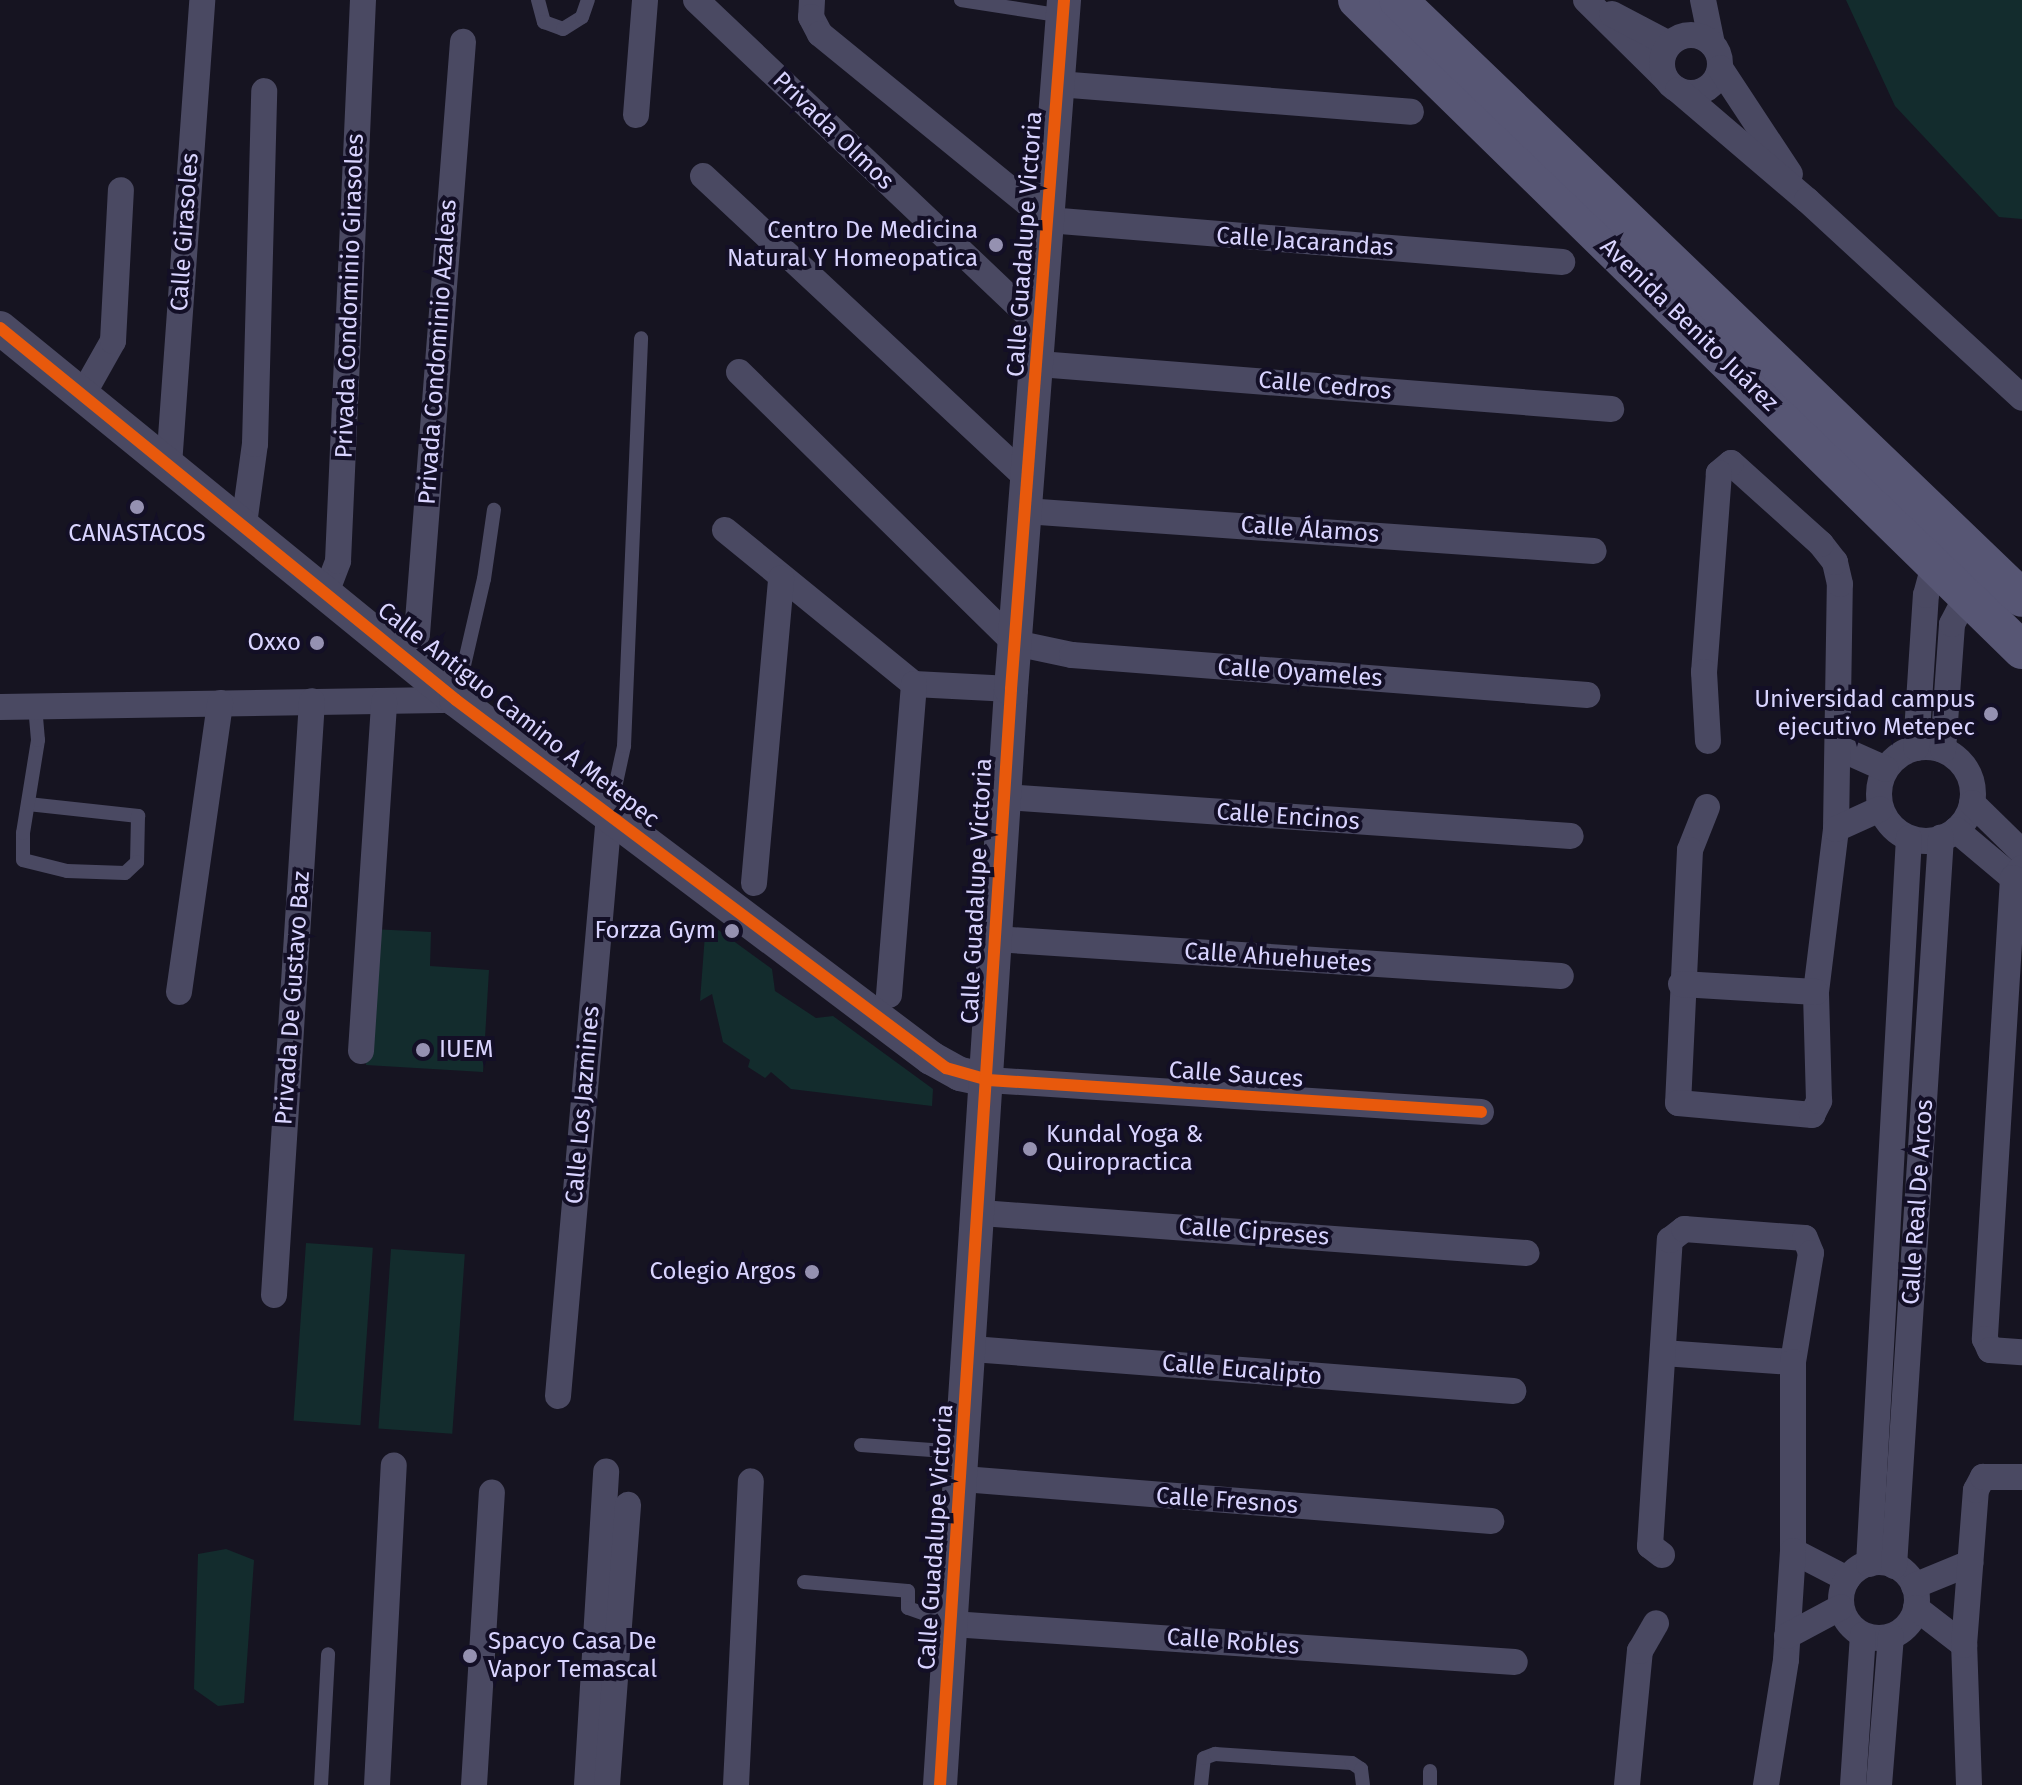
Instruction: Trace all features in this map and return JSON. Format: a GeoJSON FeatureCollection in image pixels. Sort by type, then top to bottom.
{"type":"FeatureCollection","features":[{"type":"Feature","properties":{"kind":"main road","name":"Avenida Benito Juárez"},"geometry":{"type":"LineString","coordinates":[[1357,0],[1963,596],[2022,650]]}},
{"type":"Feature","properties":{"kind":"main road","name":"Avenida Benito Juárez"},"geometry":{"type":"LineString","coordinates":[[1398,0],[2022,598]]}},
{"type":"Feature","properties":{"kind":"street","name":"Calle Girasoles"},"geometry":{"type":"LineString","coordinates":[[169,465],[202,0]]}},
{"type":"Feature","properties":{"kind":"street","name":"Privada Condominio Girasoles"},"geometry":{"type":"LineString","coordinates":[[327,590],[338,561],[363,0]]}},
{"type":"Feature","properties":{"kind":"street"},"geometry":{"type":"LineString","coordinates":[[636,115],[645,0]]}},
{"type":"Feature","properties":{"kind":"street","name":"Privada Olmos"},"geometry":{"type":"LineString","coordinates":[[696,0],[1040,327]]}},
{"type":"Feature","properties":{"kind":"street"},"geometry":{"type":"LineString","coordinates":[[812,0],[811,17],[820,34],[1048,220]]}},
{"type":"Feature","properties":{"kind":"street"},"geometry":{"type":"LineString","coordinates":[[1586,0],[1716,56]]}},
{"type":"Feature","properties":{"kind":"street"},"geometry":{"type":"LineString","coordinates":[[1586,0],[1672,84],[1807,200],[2018,391]]}},
{"type":"Feature","properties":{"kind":"street"},"geometry":{"type":"LineString","coordinates":[[1672,84],[1662,60],[1677,39],[1688,0]]}},
{"type":"Feature","properties":{"kind":"street"},"geometry":{"type":"LineString","coordinates":[[1703,0],[1716,56],[1807,200]]}},
{"type":"Feature","properties":{"kind":"street","name":"Calle Guadalupe Victoria"},"geometry":{"type":"LineString","coordinates":[[940,1785],[981,1213],[1011,689],[1039,364],[1064,8]]}},
{"type":"Feature","properties":{"kind":"street","name":"Privada Condominio Azaleas"},"geometry":{"type":"LineString","coordinates":[[408,661],[417,634],[463,42]]}},
{"type":"Feature","properties":{"kind":"street"},"geometry":{"type":"LineString","coordinates":[[1672,84],[1709,87],[1716,56]]}},
{"type":"Feature","properties":{"kind":"street"},"geometry":{"type":"LineString","coordinates":[[1058,84],[1411,112]]}},
{"type":"Feature","properties":{"kind":"street"},"geometry":{"type":"LineString","coordinates":[[244,524],[255,444],[264,91]]}},
{"type":"Feature","properties":{"kind":"street"},"geometry":{"type":"LineString","coordinates":[[703,176],[1027,478]]}},
{"type":"Feature","properties":{"kind":"street"},"geometry":{"type":"LineString","coordinates":[[82,396],[113,341],[121,190]]}},
{"type":"Feature","properties":{"kind":"street","name":"Calle Jacarandas"},"geometry":{"type":"LineString","coordinates":[[1048,220],[1562,262]]}},
{"type":"Feature","properties":{"kind":"street","name":"Calle Antiguo Camino A Metepec"},"geometry":{"type":"LineString","coordinates":[[0,328],[327,590],[456,700],[931,1058],[960,1074],[988,1080]]}},
{"type":"Feature","properties":{"kind":"street","name":"Calle Cedros"},"geometry":{"type":"LineString","coordinates":[[1039,364],[1611,409]]}},
{"type":"Feature","properties":{"kind":"street"},"geometry":{"type":"LineString","coordinates":[[739,372],[1015,643]]}},
{"type":"Feature","properties":{"kind":"street"},"geometry":{"type":"LineString","coordinates":[[1707,807],[1690,850],[1681,984],[1678,1103],[1803,1117],[1812,1115],[1819,1101],[1816,992],[1836,829],[1832,788],[1839,748],[1840,584],[1835,562],[1769,494],[1731,463],[1719,473],[1704,672],[1708,741]]}},
{"type":"Feature","properties":{"kind":"street","name":"Calle Álamos"},"geometry":{"type":"LineString","coordinates":[[1025,511],[1594,551]]}},
{"type":"Feature","properties":{"kind":"street"},"geometry":{"type":"LineString","coordinates":[[725,530],[914,684],[1011,689]]}},
{"type":"Feature","properties":{"kind":"street"},"geometry":{"type":"LineString","coordinates":[[1930,749],[1926,595],[1934,565],[1958,536]]}},
{"type":"Feature","properties":{"kind":"street"},"geometry":{"type":"LineString","coordinates":[[1930,749],[1952,624],[1963,596],[1989,566]]}},
{"type":"Feature","properties":{"kind":"street"},"geometry":{"type":"LineString","coordinates":[[754,883],[781,578]]}},
{"type":"Feature","properties":{"kind":"street","name":"Calle Oyameles"},"geometry":{"type":"LineString","coordinates":[[1015,643],[1072,655],[1587,695]]}},
{"type":"Feature","properties":{"kind":"street"},"geometry":{"type":"LineString","coordinates":[[889,995],[914,684]]}},
{"type":"Feature","properties":{"kind":"street"},"geometry":{"type":"LineString","coordinates":[[0,707],[456,700]]}},
{"type":"Feature","properties":{"kind":"street","name":"Privada De Gustavo Baz"},"geometry":{"type":"LineString","coordinates":[[274,1295],[312,701]]}},
{"type":"Feature","properties":{"kind":"street"},"geometry":{"type":"LineString","coordinates":[[361,1051],[384,702]]}},
{"type":"Feature","properties":{"kind":"street"},"geometry":{"type":"LineString","coordinates":[[179,992],[220,703]]}},
{"type":"Feature","properties":{"kind":"street"},"geometry":{"type":"LineString","coordinates":[[1839,748],[1886,769],[1930,749]]}},
{"type":"Feature","properties":{"kind":"street"},"geometry":{"type":"LineString","coordinates":[[1930,749],[1967,771],[1972,803],[2022,852]]}},
{"type":"Feature","properties":{"kind":"street"},"geometry":{"type":"LineString","coordinates":[[1880,809],[1886,769]]}},
{"type":"Feature","properties":{"kind":"street","name":"Calle Encinos"},"geometry":{"type":"LineString","coordinates":[[1005,797],[1571,836]]}},
{"type":"Feature","properties":{"kind":"street"},"geometry":{"type":"LineString","coordinates":[[1948,834],[1972,803]]}},
{"type":"Feature","properties":{"kind":"street"},"geometry":{"type":"LineString","coordinates":[[1836,829],[1880,809]]}},
{"type":"Feature","properties":{"kind":"street"},"geometry":{"type":"LineString","coordinates":[[1880,809],[1909,838],[1948,834],[2018,873],[1985,1339],[1990,1350],[2022,1352]]}},
{"type":"Feature","properties":{"kind":"street","name":"Calle Los Jazmines"},"geometry":{"type":"LineString","coordinates":[[558,1396],[609,815]]}},
{"type":"Feature","properties":{"kind":"street","name":"Calle Real De Arcos"},"geometry":{"type":"LineString","coordinates":[[1882,1565],[1948,834]]}},
{"type":"Feature","properties":{"kind":"street","name":"Calle Real De Arcos"},"geometry":{"type":"LineString","coordinates":[[1882,1565],[1909,838]]}},
{"type":"Feature","properties":{"kind":"street","name":"Calle Ahuehuetes"},"geometry":{"type":"LineString","coordinates":[[995,939],[1561,976]]}},
{"type":"Feature","properties":{"kind":"street"},"geometry":{"type":"LineString","coordinates":[[1681,984],[1816,992]]}},
{"type":"Feature","properties":{"kind":"street","name":"Calle Sauces"},"geometry":{"type":"LineString","coordinates":[[988,1080],[1481,1112]]}},
{"type":"Feature","properties":{"kind":"street","name":"Calle Cipreses"},"geometry":{"type":"LineString","coordinates":[[981,1213],[1527,1253]]}},
{"type":"Feature","properties":{"kind":"street"},"geometry":{"type":"LineString","coordinates":[[1662,1555],[1650,1546],[1670,1240],[1677,1232],[1798,1236],[1810,1243],[1811,1253],[1793,1362],[1793,1551],[1787,1636],[1766,1785]]}},
{"type":"Feature","properties":{"kind":"street","name":"Calle Eucalipto"},"geometry":{"type":"LineString","coordinates":[[972,1349],[1513,1391]]}},
{"type":"Feature","properties":{"kind":"street"},"geometry":{"type":"LineString","coordinates":[[1663,1353],[1793,1362]]}},
{"type":"Feature","properties":{"kind":"street"},"geometry":{"type":"LineString","coordinates":[[377,1785],[394,1465]]}},
{"type":"Feature","properties":{"kind":"street","name":"Calle Fresnos"},"geometry":{"type":"LineString","coordinates":[[964,1466],[1491,1521]]}},
{"type":"Feature","properties":{"kind":"street"},"geometry":{"type":"LineString","coordinates":[[587,1785],[606,1472]]}},
{"type":"Feature","properties":{"kind":"street"},"geometry":{"type":"LineString","coordinates":[[1969,1785],[1964,1645],[1979,1482],[1990,1476],[2022,1477]]}},
{"type":"Feature","properties":{"kind":"street"},"geometry":{"type":"LineString","coordinates":[[736,1785],[751,1481]]}},
{"type":"Feature","properties":{"kind":"street"},"geometry":{"type":"LineString","coordinates":[[474,1785],[492,1493]]}},
{"type":"Feature","properties":{"kind":"street"},"geometry":{"type":"LineString","coordinates":[[607,1785],[628,1505]]}},
{"type":"Feature","properties":{"kind":"street"},"geometry":{"type":"LineString","coordinates":[[1793,1551],[1847,1579],[1882,1565],[1964,1645]]}},
{"type":"Feature","properties":{"kind":"street"},"geometry":{"type":"LineString","coordinates":[[1847,1579],[1841,1607],[1845,1619],[1863,1635],[1891,1636],[1911,1620],[1915,1597],[1970,1563]]}},
{"type":"Feature","properties":{"kind":"street"},"geometry":{"type":"LineString","coordinates":[[1787,1636],[1841,1607]]}},
{"type":"Feature","properties":{"kind":"street"},"geometry":{"type":"LineString","coordinates":[[1627,1785],[1640,1651],[1656,1623]]}},
{"type":"Feature","properties":{"kind":"street","name":"Calle Robles"},"geometry":{"type":"LineString","coordinates":[[952,1624],[1515,1662]]}},
{"type":"Feature","properties":{"kind":"street"},"geometry":{"type":"LineString","coordinates":[[1853,1785],[1863,1635]]}},
{"type":"Feature","properties":{"kind":"street"},"geometry":{"type":"LineString","coordinates":[[1879,1785],[1891,1636]]}},
{"type":"Feature","properties":{"kind":"lane"},"geometry":{"type":"LineString","coordinates":[[538,0],[544,22],[563,29],[582,17],[588,0]]}},
{"type":"Feature","properties":{"kind":"lane"},"geometry":{"type":"LineString","coordinates":[[961,0],[1064,8]]}},
{"type":"Feature","properties":{"kind":"lane"},"geometry":{"type":"LineString","coordinates":[[609,815],[624,746],[641,338]]}},
{"type":"Feature","properties":{"kind":"lane"},"geometry":{"type":"LineString","coordinates":[[456,700],[494,510]]}},
{"type":"Feature","properties":{"kind":"lane"},"geometry":{"type":"LineString","coordinates":[[28,804],[138,816],[137,862],[125,873],[67,871],[23,860],[28,804],[38,740],[35,706]]}},
{"type":"Feature","properties":{"kind":"lane"},"geometry":{"type":"LineString","coordinates":[[861,1445],[964,1466]]}},
{"type":"Feature","properties":{"kind":"lane"},"geometry":{"type":"LineString","coordinates":[[804,1582],[908,1591],[908,1608],[952,1624]]}},
{"type":"Feature","properties":{"kind":"lane"},"geometry":{"type":"LineString","coordinates":[[321,1785],[328,1654]]}},
{"type":"Feature","properties":{"kind":"lane"},"geometry":{"type":"LineString","coordinates":[[1201,1785],[1204,1758],[1215,1754],[1352,1763],[1361,1769],[1363,1785]]}},
{"type":"Feature","properties":{"kind":"green space"},"geometry":{"type":"Polygon","coordinates":[[[1846,0],[2022,0],[2022,219],[1999,217],[1895,106],[1846,0]]]}},
{"type":"Feature","properties":{"kind":"green space"},"geometry":{"type":"Polygon","coordinates":[[[706,921],[772,969],[775,991],[816,1018],[833,1016],[933,1089],[932,1106],[791,1089],[771,1072],[765,1078],[748,1067],[750,1060],[723,1042],[712,994],[700,1001],[706,921]]]}},
{"type":"Feature","properties":{"kind":"green space"},"geometry":{"type":"Polygon","coordinates":[[[372,929],[431,932],[430,966],[489,970],[483,1072],[366,1065],[372,929]]]}},
{"type":"Feature","properties":{"kind":"green space"},"geometry":{"type":"Polygon","coordinates":[[[306,1243],[373,1248],[360,1425],[294,1421],[306,1243]]]}},
{"type":"Feature","properties":{"kind":"green space"},"geometry":{"type":"Polygon","coordinates":[[[391,1249],[465,1254],[452,1434],[378,1429],[391,1249]]]}},
{"type":"Feature","properties":{"kind":"green space"},"geometry":{"type":"Polygon","coordinates":[[[226,1549],[254,1560],[244,1703],[218,1706],[194,1689],[198,1554],[226,1549]]]}},
{"type":"Feature","properties":{"kind":"cycle path"},"geometry":{"type":"LineString","coordinates":[[940,1785],[1011,689],[1064,0]]}},
{"type":"Feature","properties":{"kind":"cycle path"},"geometry":{"type":"LineString","coordinates":[[0,328],[456,700],[946,1068],[988,1080],[1481,1112]]}},
{"type":"Feature","properties":{"kind":"place","name":"Centro De Medicina Natural Y Homeopatica"},"geometry":{"type":"Point","coordinates":[996,245]}},
{"type":"Feature","properties":{"kind":"place","name":"CANASTACOS"},"geometry":{"type":"Point","coordinates":[137,507]}},
{"type":"Feature","properties":{"kind":"place","name":"Oxxo"},"geometry":{"type":"Point","coordinates":[317,643]}},
{"type":"Feature","properties":{"kind":"place","name":"Universidad campus ejecutivo Metepec"},"geometry":{"type":"Point","coordinates":[1991,714]}},
{"type":"Feature","properties":{"kind":"place","name":"Forzza Gym"},"geometry":{"type":"Point","coordinates":[732,931]}},
{"type":"Feature","properties":{"kind":"place","name":"IUEM"},"geometry":{"type":"Point","coordinates":[423,1050]}},
{"type":"Feature","properties":{"kind":"place","name":"Kundal Yoga & Quiropractica"},"geometry":{"type":"Point","coordinates":[1030,1149]}},
{"type":"Feature","properties":{"kind":"place","name":"Colegio Argos"},"geometry":{"type":"Point","coordinates":[812,1272]}},
{"type":"Feature","properties":{"kind":"place","name":"Spacyo Casa De Vapor Temascal"},"geometry":{"type":"Point","coordinates":[470,1656]}}]}
